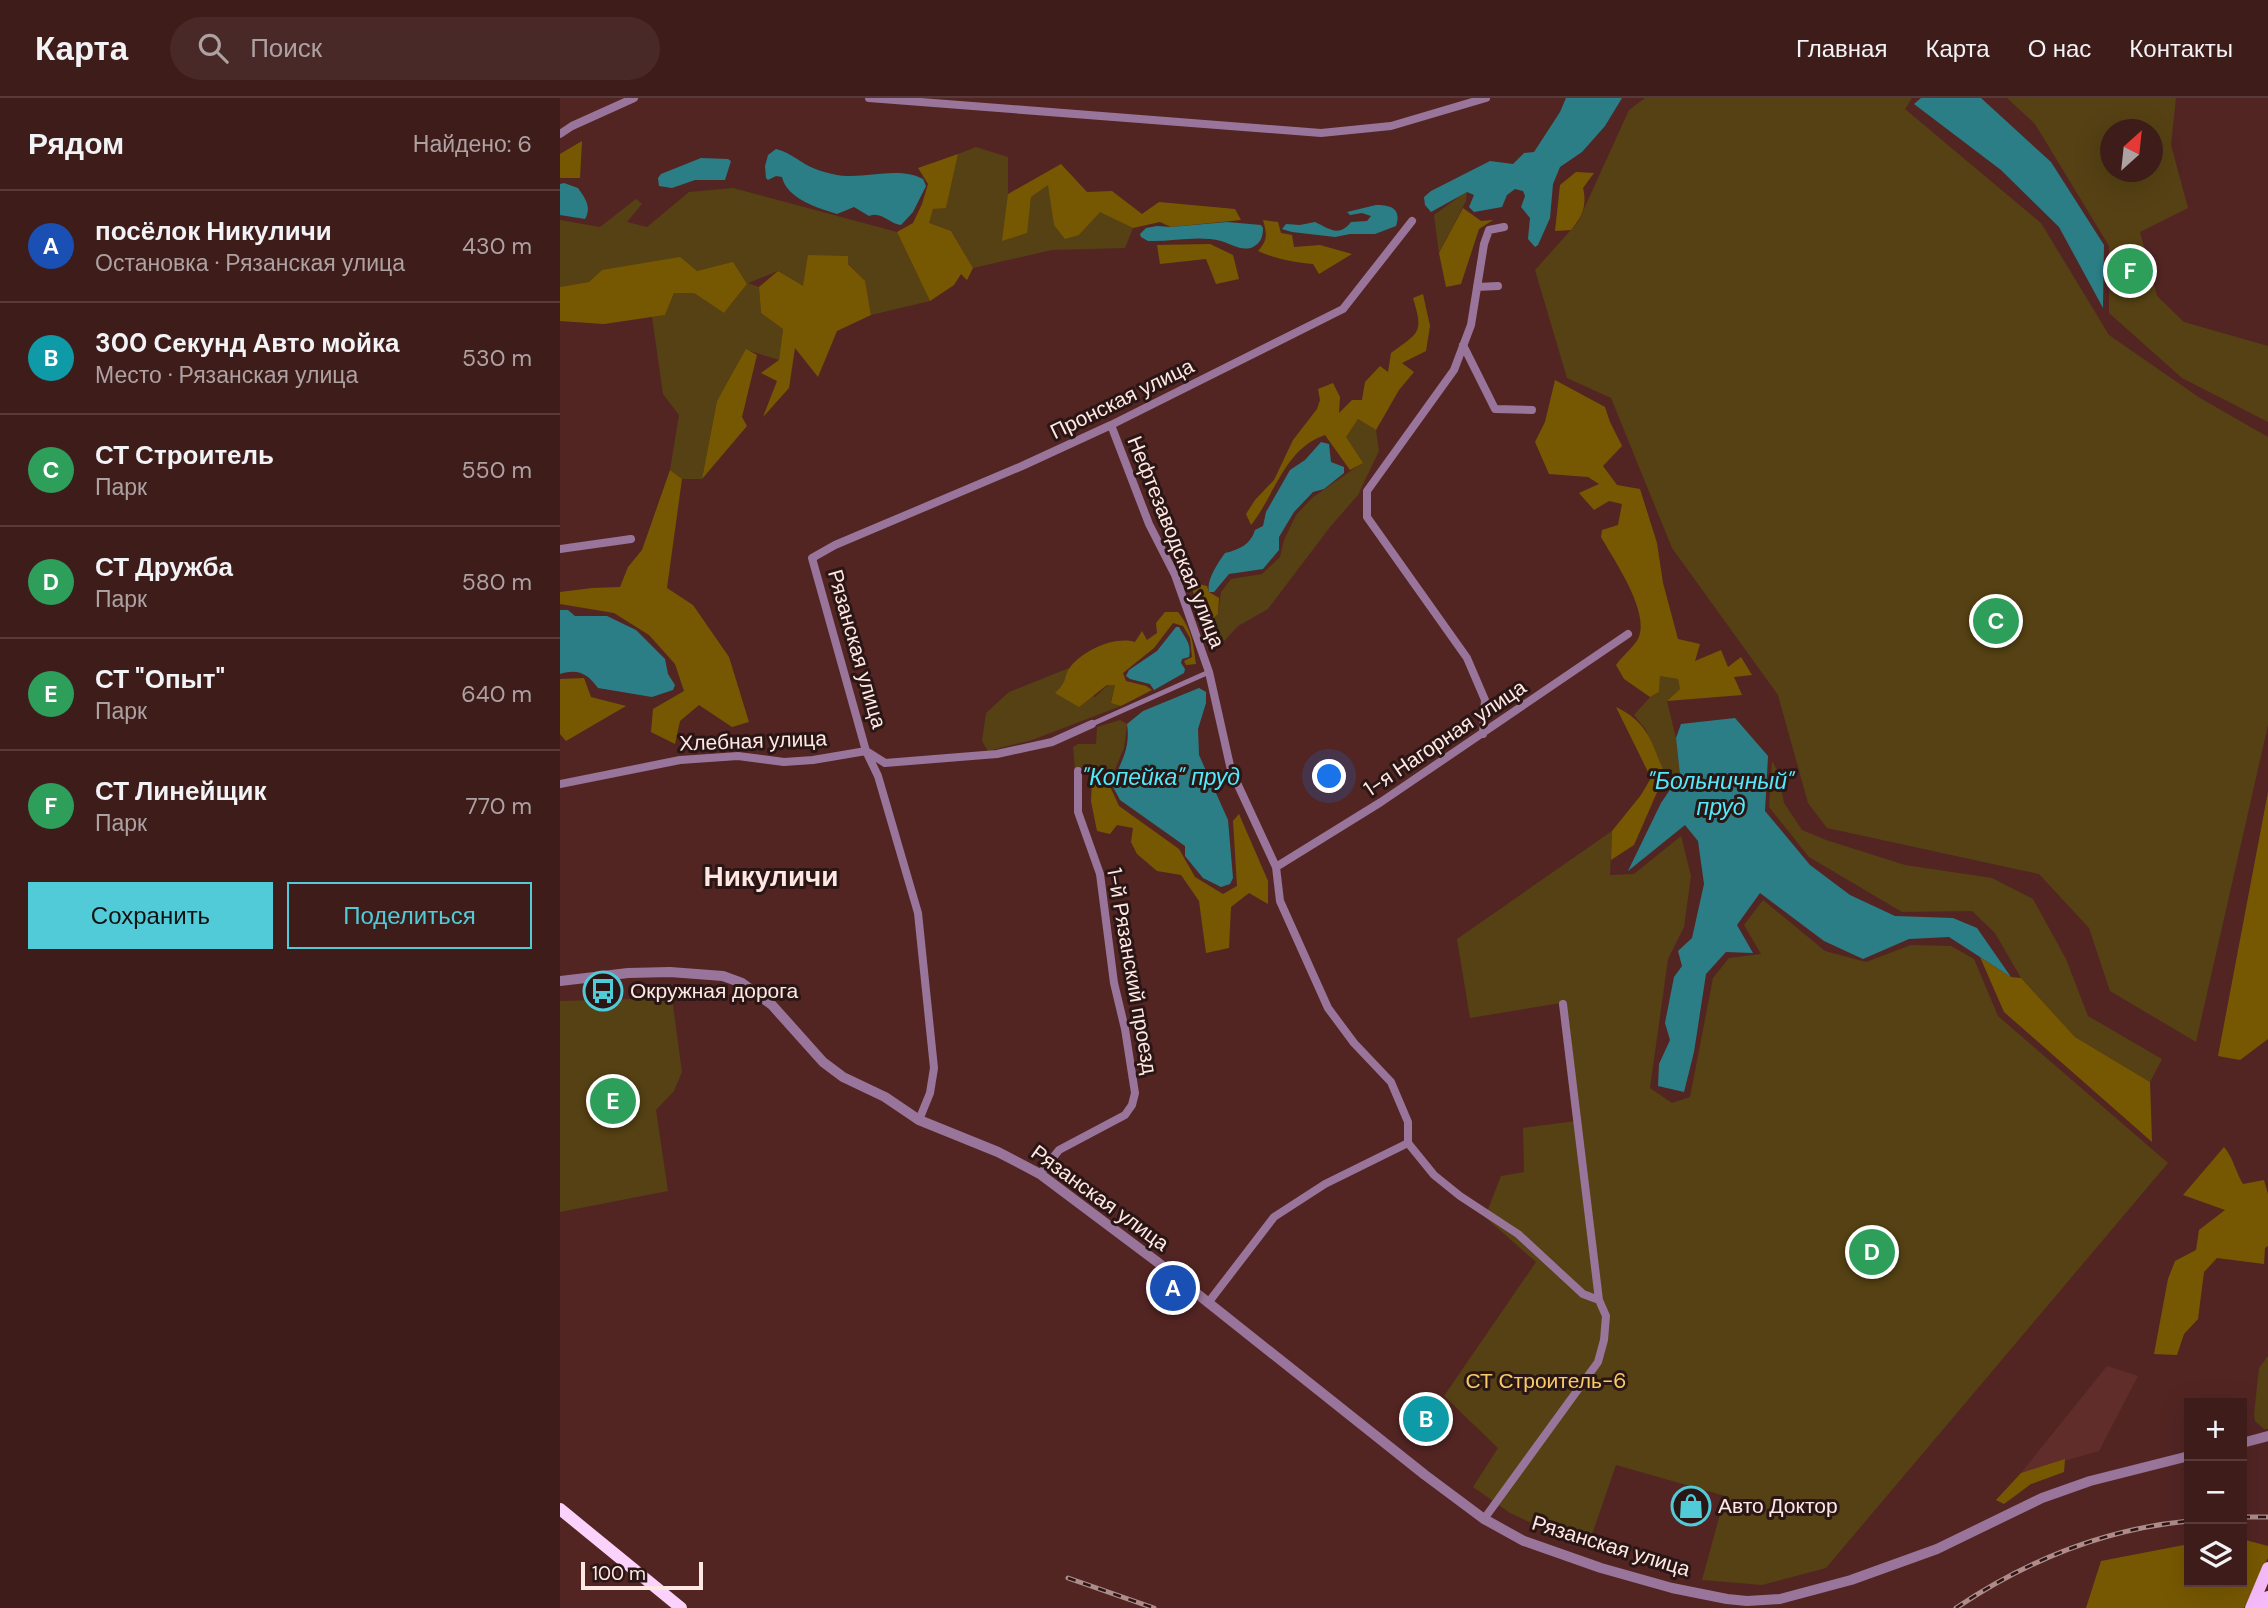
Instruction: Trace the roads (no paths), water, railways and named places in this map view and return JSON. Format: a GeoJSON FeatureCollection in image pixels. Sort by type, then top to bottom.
{"type":"FeatureCollection","features":[{"type":"Feature","properties":{"kind":"highway"},"geometry":{"type":"LineString","coordinates":[[560,1509],[681,1608]]}},
{"type":"Feature","properties":{"kind":"main road"},"geometry":{"type":"LineString","coordinates":[[2251,1608],[2268,1568]]}},
{"type":"Feature","properties":{"kind":"main road"},"geometry":{"type":"LineString","coordinates":[[2262,1608],[2268,1598]]}},
{"type":"Feature","properties":{"kind":"main road"},"geometry":{"type":"LineString","coordinates":[[2267,1608],[2268,1598]]}},
{"type":"Feature","properties":{"kind":"street"},"geometry":{"type":"LineString","coordinates":[[560,134],[634,98]]}},
{"type":"Feature","properties":{"kind":"street"},"geometry":{"type":"LineString","coordinates":[[869,98],[1321,133],[1391,126],[1486,98]]}},
{"type":"Feature","properties":{"kind":"street","name":"Пронская улица"},"geometry":{"type":"LineString","coordinates":[[811,558],[835,545],[1022,466],[1111,425],[1343,309],[1412,221]]}},
{"type":"Feature","properties":{"kind":"street"},"geometry":{"type":"LineString","coordinates":[[1483,734],[1485,700],[1467,658],[1367,517],[1367,491],[1454,369],[1471,325],[1489,230],[1504,227]]}},
{"type":"Feature","properties":{"kind":"street"},"geometry":{"type":"LineString","coordinates":[[1477,287],[1498,286]]}},
{"type":"Feature","properties":{"kind":"street"},"geometry":{"type":"LineString","coordinates":[[1463,345],[1495,409],[1532,410]]}},
{"type":"Feature","properties":{"kind":"street","name":"Нефтезаводская улица"},"geometry":{"type":"LineString","coordinates":[[1111,425],[1149,524],[1175,575],[1209,671]]}},
{"type":"Feature","properties":{"kind":"street"},"geometry":{"type":"LineString","coordinates":[[560,549],[631,538]]}},
{"type":"Feature","properties":{"kind":"street","name":"Рязанская улица"},"geometry":{"type":"LineString","coordinates":[[811,558],[866,751],[878,776],[918,913],[934,1068],[930,1093],[919,1120]]}},
{"type":"Feature","properties":{"kind":"street","name":"1-я Нагорная улица"},"geometry":{"type":"LineString","coordinates":[[1276,867],[1381,802],[1628,634]]}},
{"type":"Feature","properties":{"kind":"street"},"geometry":{"type":"LineString","coordinates":[[1092,724],[1209,671],[1231,770],[1276,867],[1280,901],[1328,1008],[1354,1043],[1391,1082],[1408,1122],[1408,1143],[1434,1175],[1518,1234],[1583,1294],[1599,1300]]}},
{"type":"Feature","properties":{"kind":"street","name":"Рязанская улица"},"geometry":{"type":"LineString","coordinates":[[866,751],[885,763],[997,754],[1052,742],[1092,724]]}},
{"type":"Feature","properties":{"kind":"street","name":"Хлебная улица"},"geometry":{"type":"LineString","coordinates":[[560,785],[680,760],[738,756],[784,762],[866,751]]}},
{"type":"Feature","properties":{"kind":"street","name":"1-й Рязанский проезд"},"geometry":{"type":"LineString","coordinates":[[1040,1174],[1059,1150],[1125,1115],[1132,1105],[1135,1093],[1125,1029],[1114,983],[1100,874],[1078,812],[1078,771]]}},
{"type":"Feature","properties":{"kind":"street","name":"Рязанская улица"},"geometry":{"type":"LineString","coordinates":[[560,981],[628,973],[670,972],[723,976],[741,983],[772,1005],[823,1062],[843,1077],[886,1097],[919,1120],[999,1152],[1040,1174],[1484,1519],[1524,1541],[1672,1588],[1727,1599],[1767,1601],[1851,1580],[1937,1549],[2042,1498],[2090,1481],[2184,1457]]}},
{"type":"Feature","properties":{"kind":"street"},"geometry":{"type":"LineString","coordinates":[[1484,1519],[1598,1362],[1604,1340],[1606,1316],[1599,1300],[1563,1004]]}},
{"type":"Feature","properties":{"kind":"street"},"geometry":{"type":"LineString","coordinates":[[1209,1303],[1274,1217],[1325,1184],[1408,1143]]}},
{"type":"Feature","properties":{"kind":"street"},"geometry":{"type":"LineString","coordinates":[[2247,1442],[2268,1436]]}},
{"type":"Feature","properties":{"kind":"water"},"geometry":{"type":"Polygon","coordinates":[[[1566,98],[1622,98],[1605,126],[1582,152],[1560,167],[1553,184],[1550,218],[1538,245],[1535,247],[1528,239],[1530,218],[1521,207],[1525,196],[1523,191],[1515,189],[1507,195],[1502,207],[1474,212],[1469,207],[1474,195],[1467,192],[1431,212],[1425,205],[1424,197],[1431,191],[1490,161],[1513,164],[1524,153],[1534,152],[1566,98]]]}},
{"type":"Feature","properties":{"kind":"water"},"geometry":{"type":"Polygon","coordinates":[[[1921,98],[1981,98],[2051,162],[2104,245],[2103,308],[2059,227],[2001,170],[1914,104],[1921,98]]]}},
{"type":"Feature","properties":{"kind":"water"},"geometry":{"type":"Polygon","coordinates":[[[776,149],[831,174],[914,175],[923,179],[926,186],[913,212],[901,225],[882,216],[869,216],[854,207],[837,214],[797,197],[785,185],[782,177],[776,176],[768,180],[766,178],[768,155],[776,149]]]}},
{"type":"Feature","properties":{"kind":"water"},"geometry":{"type":"Polygon","coordinates":[[[701,158],[731,161],[725,180],[695,180],[672,188],[659,186],[658,178],[661,174],[701,158]]]}},
{"type":"Feature","properties":{"kind":"water"},"geometry":{"type":"Polygon","coordinates":[[[560,184],[578,188],[583,195],[588,207],[585,219],[560,215],[560,184]]]}},
{"type":"Feature","properties":{"kind":"water"},"geometry":{"type":"Polygon","coordinates":[[[1376,205],[1396,211],[1396,226],[1375,234],[1335,237],[1282,229],[1286,224],[1315,222],[1329,229],[1342,230],[1351,222],[1367,221],[1371,216],[1362,213],[1350,215],[1347,212],[1376,205]]]}},
{"type":"Feature","properties":{"kind":"water"},"geometry":{"type":"Polygon","coordinates":[[[1227,222],[1261,225],[1261,239],[1253,247],[1245,249],[1212,239],[1148,241],[1140,234],[1146,228],[1157,226],[1227,222]]]}},
{"type":"Feature","properties":{"kind":"water"},"geometry":{"type":"Polygon","coordinates":[[[1321,442],[1329,444],[1331,462],[1344,467],[1344,473],[1324,489],[1313,492],[1294,512],[1279,537],[1279,550],[1263,569],[1229,574],[1214,592],[1209,592],[1211,577],[1225,553],[1244,546],[1255,530],[1263,526],[1266,512],[1290,470],[1305,460],[1321,442]]]}},
{"type":"Feature","properties":{"kind":"water"},"geometry":{"type":"Polygon","coordinates":[[[560,610],[568,610],[575,616],[607,616],[636,630],[665,659],[668,674],[675,685],[673,690],[652,697],[598,688],[590,679],[577,672],[560,674],[560,610]]]}},
{"type":"Feature","properties":{"kind":"water"},"geometry":{"type":"Polygon","coordinates":[[[1176,627],[1179,627],[1190,648],[1189,657],[1182,659],[1181,663],[1185,669],[1184,673],[1154,690],[1150,684],[1126,676],[1129,670],[1157,651],[1176,627]]]}},
{"type":"Feature","properties":{"kind":"water","name":"\"Копейка\" пруд"},"geometry":{"type":"Polygon","coordinates":[[[1199,688],[1206,692],[1206,703],[1198,729],[1199,755],[1228,820],[1233,878],[1230,884],[1221,887],[1203,878],[1185,856],[1185,846],[1120,800],[1112,785],[1126,749],[1127,724],[1143,711],[1199,688]]]}},
{"type":"Feature","properties":{"kind":"water","name":"\"Больничный\" пруд"},"geometry":{"type":"Polygon","coordinates":[[[1735,718],[1768,756],[1765,811],[1810,865],[1850,895],[1895,916],[1953,918],[1977,928],[2011,977],[1949,937],[1909,939],[1863,959],[1824,941],[1760,893],[1737,925],[1753,953],[1726,952],[1706,974],[1694,1052],[1684,1092],[1658,1086],[1659,1064],[1670,1040],[1665,1023],[1674,977],[1682,966],[1678,951],[1692,938],[1704,884],[1698,841],[1685,825],[1628,871],[1661,803],[1680,775],[1676,738],[1681,724],[1735,718]]]}},
{"type":"Feature","properties":{"kind":"railway"},"geometry":{"type":"LineString","coordinates":[[2247,1517],[2268,1517]]}},
{"type":"Feature","properties":{"kind":"railway"},"geometry":{"type":"LineString","coordinates":[[1956,1608],[2010,1576],[2067,1550],[2127,1531],[2184,1522]]}},
{"type":"Feature","properties":{"kind":"railway"},"geometry":{"type":"LineString","coordinates":[[1068,1578],[1154,1608]]}},
{"type":"Feature","properties":{"kind":"place","name":"СТ Линейщик"},"geometry":{"type":"Point","coordinates":[2130,271]}},
{"type":"Feature","properties":{"kind":"place","name":"СТ Строитель"},"geometry":{"type":"Point","coordinates":[1996,621]}},
{"type":"Feature","properties":{"kind":"place","name":"Окружная дорога"},"geometry":{"type":"Point","coordinates":[603,991]}},
{"type":"Feature","properties":{"kind":"place","name":"СТ \"Опыт\""},"geometry":{"type":"Point","coordinates":[613,1101]}},
{"type":"Feature","properties":{"kind":"place","name":"СТ Дружба"},"geometry":{"type":"Point","coordinates":[1872,1252]}},
{"type":"Feature","properties":{"kind":"place","name":"посёлок Никуличи"},"geometry":{"type":"Point","coordinates":[1173,1288]}},
{"type":"Feature","properties":{"kind":"place","name":"300 Секунд Авто мойка"},"geometry":{"type":"Point","coordinates":[1426,1419]}},
{"type":"Feature","properties":{"kind":"place","name":"Авто Доктор"},"geometry":{"type":"Point","coordinates":[1691,1506]}},
{"type":"Feature","properties":{"kind":"district","name":"Никуличи"},"geometry":{"type":"Point","coordinates":[771,876]}},
{"type":"Feature","properties":{"kind":"park label","name":"СТ Строитель-6"},"geometry":{"type":"Point","coordinates":[1546,1381]}}]}
